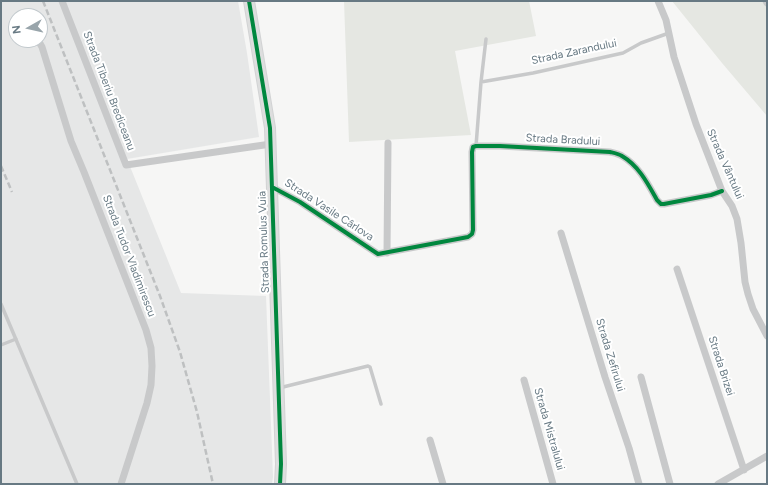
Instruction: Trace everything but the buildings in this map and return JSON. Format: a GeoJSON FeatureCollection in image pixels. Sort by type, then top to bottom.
{"type":"FeatureCollection","features":[{"type":"Feature","properties":{"kind":"street","name":"Strada Tiberiu Brediceanu"},"geometry":{"type":"LineString","coordinates":[[62,1],[126,165],[271,144]]}},
{"type":"Feature","properties":{"kind":"street","name":"Strada Romulus Vuia"},"geometry":{"type":"LineString","coordinates":[[249,1],[270,128],[280,484]]}},
{"type":"Feature","properties":{"kind":"street","name":"Strada Vântului"},"geometry":{"type":"LineString","coordinates":[[658,1],[666,20],[674,57],[696,124],[722,191],[732,206],[737,219],[745,282],[748,294],[753,309],[767,336]]}},
{"type":"Feature","properties":{"kind":"street","name":"Strada Tudor Vladimirescu"},"geometry":{"type":"LineString","coordinates":[[42,48],[70,141],[84,172],[146,330],[150,348],[152,372],[151,385],[147,403],[122,484]]}},
{"type":"Feature","properties":{"kind":"street"},"geometry":{"type":"LineString","coordinates":[[387,253],[388,143]]}},
{"type":"Feature","properties":{"kind":"street","name":"Strada Bradului"},"geometry":{"type":"LineString","coordinates":[[475,146],[610,152],[621,155],[641,173],[661,204],[711,195],[722,191]]}},
{"type":"Feature","properties":{"kind":"street","name":"Strada Vasile Cârlova"},"geometry":{"type":"LineString","coordinates":[[272,187],[300,202],[378,254],[468,237],[472,234],[473,230],[472,152],[475,146]]}},
{"type":"Feature","properties":{"kind":"street","name":"Strada Zefirului"},"geometry":{"type":"LineString","coordinates":[[561,233],[639,484]]}},
{"type":"Feature","properties":{"kind":"street","name":"Strada Brizei"},"geometry":{"type":"LineString","coordinates":[[677,269],[744,470]]}},
{"type":"Feature","properties":{"kind":"street"},"geometry":{"type":"LineString","coordinates":[[641,378],[670,484]]}},
{"type":"Feature","properties":{"kind":"street","name":"Strada Mistralului"},"geometry":{"type":"LineString","coordinates":[[524,380],[553,484]]}},
{"type":"Feature","properties":{"kind":"street"},"geometry":{"type":"LineString","coordinates":[[430,440],[443,484]]}},
{"type":"Feature","properties":{"kind":"street"},"geometry":{"type":"LineString","coordinates":[[718,484],[767,456]]}},
{"type":"Feature","properties":{"kind":"lane","name":"Strada Zarandului"},"geometry":{"type":"LineString","coordinates":[[481,82],[533,73],[623,53],[641,43],[669,33]]}},
{"type":"Feature","properties":{"kind":"lane"},"geometry":{"type":"LineString","coordinates":[[475,146],[486,39]]}},
{"type":"Feature","properties":{"kind":"lane"},"geometry":{"type":"LineString","coordinates":[[1,304],[77,484]]}},
{"type":"Feature","properties":{"kind":"lane"},"geometry":{"type":"LineString","coordinates":[[1,345],[16,339]]}},
{"type":"Feature","properties":{"kind":"lane"},"geometry":{"type":"LineString","coordinates":[[278,388],[368,366],[370,367],[381,404]]}},
{"type":"Feature","properties":{"kind":"shaded area"},"geometry":{"type":"Polygon","coordinates":[[[1,1],[238,1],[259,137],[127,159],[181,293],[266,296],[273,477],[272,484],[1,484],[1,1]]]}},
{"type":"Feature","properties":{"kind":"shaded area"},"geometry":{"type":"Polygon","coordinates":[[[344,1],[529,1],[536,36],[455,51],[471,135],[349,142],[344,1]]]}},
{"type":"Feature","properties":{"kind":"shaded area"},"geometry":{"type":"Polygon","coordinates":[[[672,1],[767,1],[767,116],[722,63],[672,1]]]}},
{"type":"Feature","properties":{"kind":"railway"},"geometry":{"type":"LineString","coordinates":[[43,1],[160,296],[180,352],[197,412],[213,484]]}},
{"type":"Feature","properties":{"kind":"railway"},"geometry":{"type":"LineString","coordinates":[[1,166],[12,192]]}},
{"type":"Feature","properties":{"kind":"cycle path"},"geometry":{"type":"LineString","coordinates":[[249,1],[270,128],[281,464],[280,484]]}},
{"type":"Feature","properties":{"kind":"cycle path"},"geometry":{"type":"LineString","coordinates":[[272,187],[300,202],[378,254],[468,237],[472,234],[472,152],[473,147],[476,146],[610,152],[621,155],[638,170],[661,204],[711,195],[722,191]]}}]}
